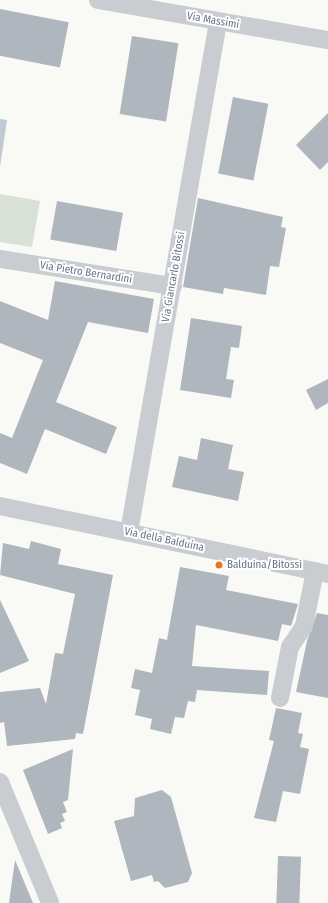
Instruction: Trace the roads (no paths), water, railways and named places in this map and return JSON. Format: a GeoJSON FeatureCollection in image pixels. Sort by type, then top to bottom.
{"type":"FeatureCollection","features":[{"type":"Feature","properties":{"kind":"street","name":"Via Massimi"},"geometry":{"type":"LineString","coordinates":[[98,0],[328,40]]}},
{"type":"Feature","properties":{"kind":"street","name":"Via Giancarlo Bitossi"},"geometry":{"type":"LineString","coordinates":[[129,532],[218,22]]}},
{"type":"Feature","properties":{"kind":"street","name":"Via Pietro Bernardini"},"geometry":{"type":"LineString","coordinates":[[0,259],[173,286]]}},
{"type":"Feature","properties":{"kind":"street","name":"Via della Balduina"},"geometry":{"type":"LineString","coordinates":[[0,506],[322,572]]}},
{"type":"Feature","properties":{"kind":"street"},"geometry":{"type":"LineString","coordinates":[[280,698],[290,647],[304,626],[322,572]]}},
{"type":"Feature","properties":{"kind":"street"},"geometry":{"type":"LineString","coordinates":[[0,782],[50,903]]}},
{"type":"Feature","properties":{"kind":"place","name":"Balduina/Bitossi"},"geometry":{"type":"Point","coordinates":[219,565]}}]}
